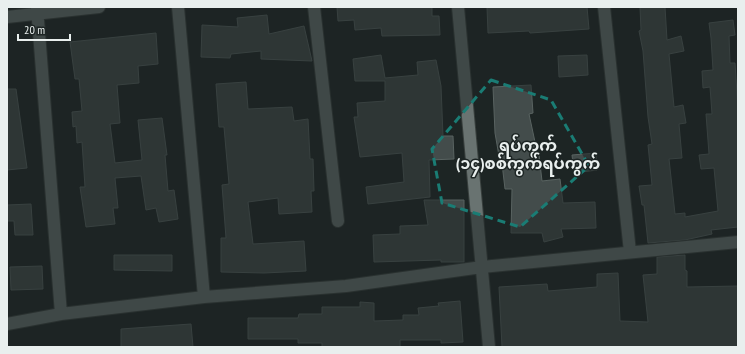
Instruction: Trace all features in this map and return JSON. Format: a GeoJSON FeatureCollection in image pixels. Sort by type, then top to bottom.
{"type":"FeatureCollection","features":[{"type":"Feature","properties":{"kind":"street"},"geometry":{"type":"LineString","coordinates":[[7,17],[38,10],[99,7]]}},
{"type":"Feature","properties":{"kind":"street"},"geometry":{"type":"LineString","coordinates":[[178,7],[204,297]]}},
{"type":"Feature","properties":{"kind":"street"},"geometry":{"type":"LineString","coordinates":[[314,7],[338,221]]}},
{"type":"Feature","properties":{"kind":"street"},"geometry":{"type":"LineString","coordinates":[[458,7],[489,347]]}},
{"type":"Feature","properties":{"kind":"street"},"geometry":{"type":"LineString","coordinates":[[604,7],[630,252]]}},
{"type":"Feature","properties":{"kind":"street"},"geometry":{"type":"LineString","coordinates":[[38,10],[61,314]]}},
{"type":"Feature","properties":{"kind":"street"},"geometry":{"type":"LineString","coordinates":[[7,324],[61,314],[204,297],[346,286],[482,267],[738,242]]}},
{"type":"Feature","properties":{"kind":"highlighted area"},"geometry":{"type":"Polygon","coordinates":[[[491,80],[551,100],[589,166],[520,227],[442,203],[432,149],[491,80]]]}},
{"type":"Feature","properties":{"kind":"building"},"geometry":{"type":"Polygon","coordinates":[[[337,7],[432,7],[432,16],[439,16],[440,35],[382,36],[381,28],[355,30],[354,20],[338,21],[337,7]]]}},
{"type":"Feature","properties":{"kind":"building"},"geometry":{"type":"Polygon","coordinates":[[[487,7],[587,7],[589,29],[530,33],[529,31],[488,33],[487,7]]]}},
{"type":"Feature","properties":{"kind":"building"},"geometry":{"type":"Polygon","coordinates":[[[640,7],[665,7],[667,40],[681,36],[684,51],[669,54],[674,107],[683,105],[686,123],[679,124],[682,158],[669,159],[675,214],[685,213],[685,217],[718,211],[714,168],[701,169],[699,155],[709,154],[706,114],[712,114],[710,87],[703,88],[702,71],[713,70],[709,23],[733,20],[735,35],[729,36],[730,63],[735,63],[738,109],[738,227],[711,230],[712,234],[685,240],[648,243],[644,205],[642,205],[639,186],[652,185],[648,145],[652,144],[648,117],[643,51],[639,31],[641,30],[640,7]]]}},
{"type":"Feature","properties":{"kind":"building"},"geometry":{"type":"Polygon","coordinates":[[[267,15],[269,34],[304,26],[312,61],[261,59],[261,51],[231,54],[230,58],[201,57],[202,25],[238,27],[237,18],[267,15]]]}},
{"type":"Feature","properties":{"kind":"building"},"geometry":{"type":"Polygon","coordinates":[[[156,33],[158,64],[138,66],[139,83],[117,85],[120,123],[110,124],[115,163],[142,160],[138,120],[162,118],[167,155],[165,155],[168,191],[174,190],[178,219],[159,222],[156,208],[146,210],[141,176],[115,178],[118,208],[113,208],[115,224],[86,227],[80,187],[85,187],[82,142],[77,143],[76,126],[73,127],[72,112],[82,111],[79,79],[75,79],[70,42],[156,33]]]}},
{"type":"Feature","properties":{"kind":"building"},"geometry":{"type":"Polygon","coordinates":[[[381,55],[385,78],[418,75],[417,62],[436,60],[441,86],[443,136],[453,136],[454,159],[429,160],[430,197],[368,204],[366,187],[404,182],[402,153],[360,157],[354,117],[358,117],[357,103],[385,101],[385,81],[355,81],[353,59],[381,55]]]}},
{"type":"Feature","properties":{"kind":"building"},"geometry":{"type":"Polygon","coordinates":[[[587,55],[588,75],[559,77],[558,56],[587,55]]]}},
{"type":"Feature","properties":{"kind":"building"},"geometry":{"type":"Polygon","coordinates":[[[246,82],[248,109],[292,107],[294,121],[308,119],[310,159],[313,159],[314,191],[311,191],[312,212],[279,214],[278,198],[248,202],[253,244],[304,241],[306,271],[264,273],[221,272],[221,238],[226,238],[222,185],[229,184],[224,127],[219,127],[216,84],[246,82]]]}},
{"type":"Feature","properties":{"kind":"building"},"geometry":{"type":"Polygon","coordinates":[[[531,85],[533,113],[529,114],[538,156],[539,155],[542,181],[560,179],[563,203],[595,202],[596,228],[561,229],[563,237],[544,242],[542,233],[511,233],[512,189],[505,189],[501,155],[499,156],[495,133],[493,87],[531,85]]]}},
{"type":"Feature","properties":{"kind":"building"},"geometry":{"type":"Polygon","coordinates":[[[7,89],[16,89],[27,168],[7,170],[7,89]]]}},
{"type":"Feature","properties":{"kind":"building"},"geometry":{"type":"Polygon","coordinates":[[[596,153],[597,170],[574,173],[572,155],[596,153]]]}},
{"type":"Feature","properties":{"kind":"building"},"geometry":{"type":"Polygon","coordinates":[[[424,200],[464,200],[464,262],[441,262],[441,260],[374,262],[373,235],[400,234],[400,226],[428,225],[424,200]]]}},
{"type":"Feature","properties":{"kind":"building"},"geometry":{"type":"Polygon","coordinates":[[[31,204],[33,235],[15,235],[14,221],[7,221],[7,205],[31,204]]]}},
{"type":"Feature","properties":{"kind":"building"},"geometry":{"type":"Polygon","coordinates":[[[114,255],[172,255],[172,271],[114,270],[114,255]]]}},
{"type":"Feature","properties":{"kind":"building"},"geometry":{"type":"Polygon","coordinates":[[[685,255],[687,287],[738,286],[738,347],[502,347],[499,287],[547,284],[548,291],[597,287],[597,274],[618,273],[620,321],[648,322],[643,275],[657,274],[657,257],[685,255]]]}},
{"type":"Feature","properties":{"kind":"building"},"geometry":{"type":"Polygon","coordinates":[[[42,266],[43,289],[11,290],[10,267],[42,266]]]}},
{"type":"Feature","properties":{"kind":"building"},"geometry":{"type":"Polygon","coordinates":[[[460,301],[463,342],[441,343],[441,340],[400,340],[400,347],[322,347],[322,343],[298,343],[298,339],[248,339],[248,318],[298,318],[299,314],[322,314],[322,307],[360,307],[360,302],[374,303],[374,321],[403,320],[403,315],[419,315],[418,308],[439,306],[438,303],[460,301]]]}},
{"type":"Feature","properties":{"kind":"building"},"geometry":{"type":"Polygon","coordinates":[[[191,324],[193,347],[121,347],[121,329],[191,324]]]}},
{"type":"Feature","properties":{"kind":"district","name":"ရပ်ကွက် (၁၄)စစ်ကွက်ရပ်ကွက်"},"geometry":{"type":"Point","coordinates":[528,154]}}]}
